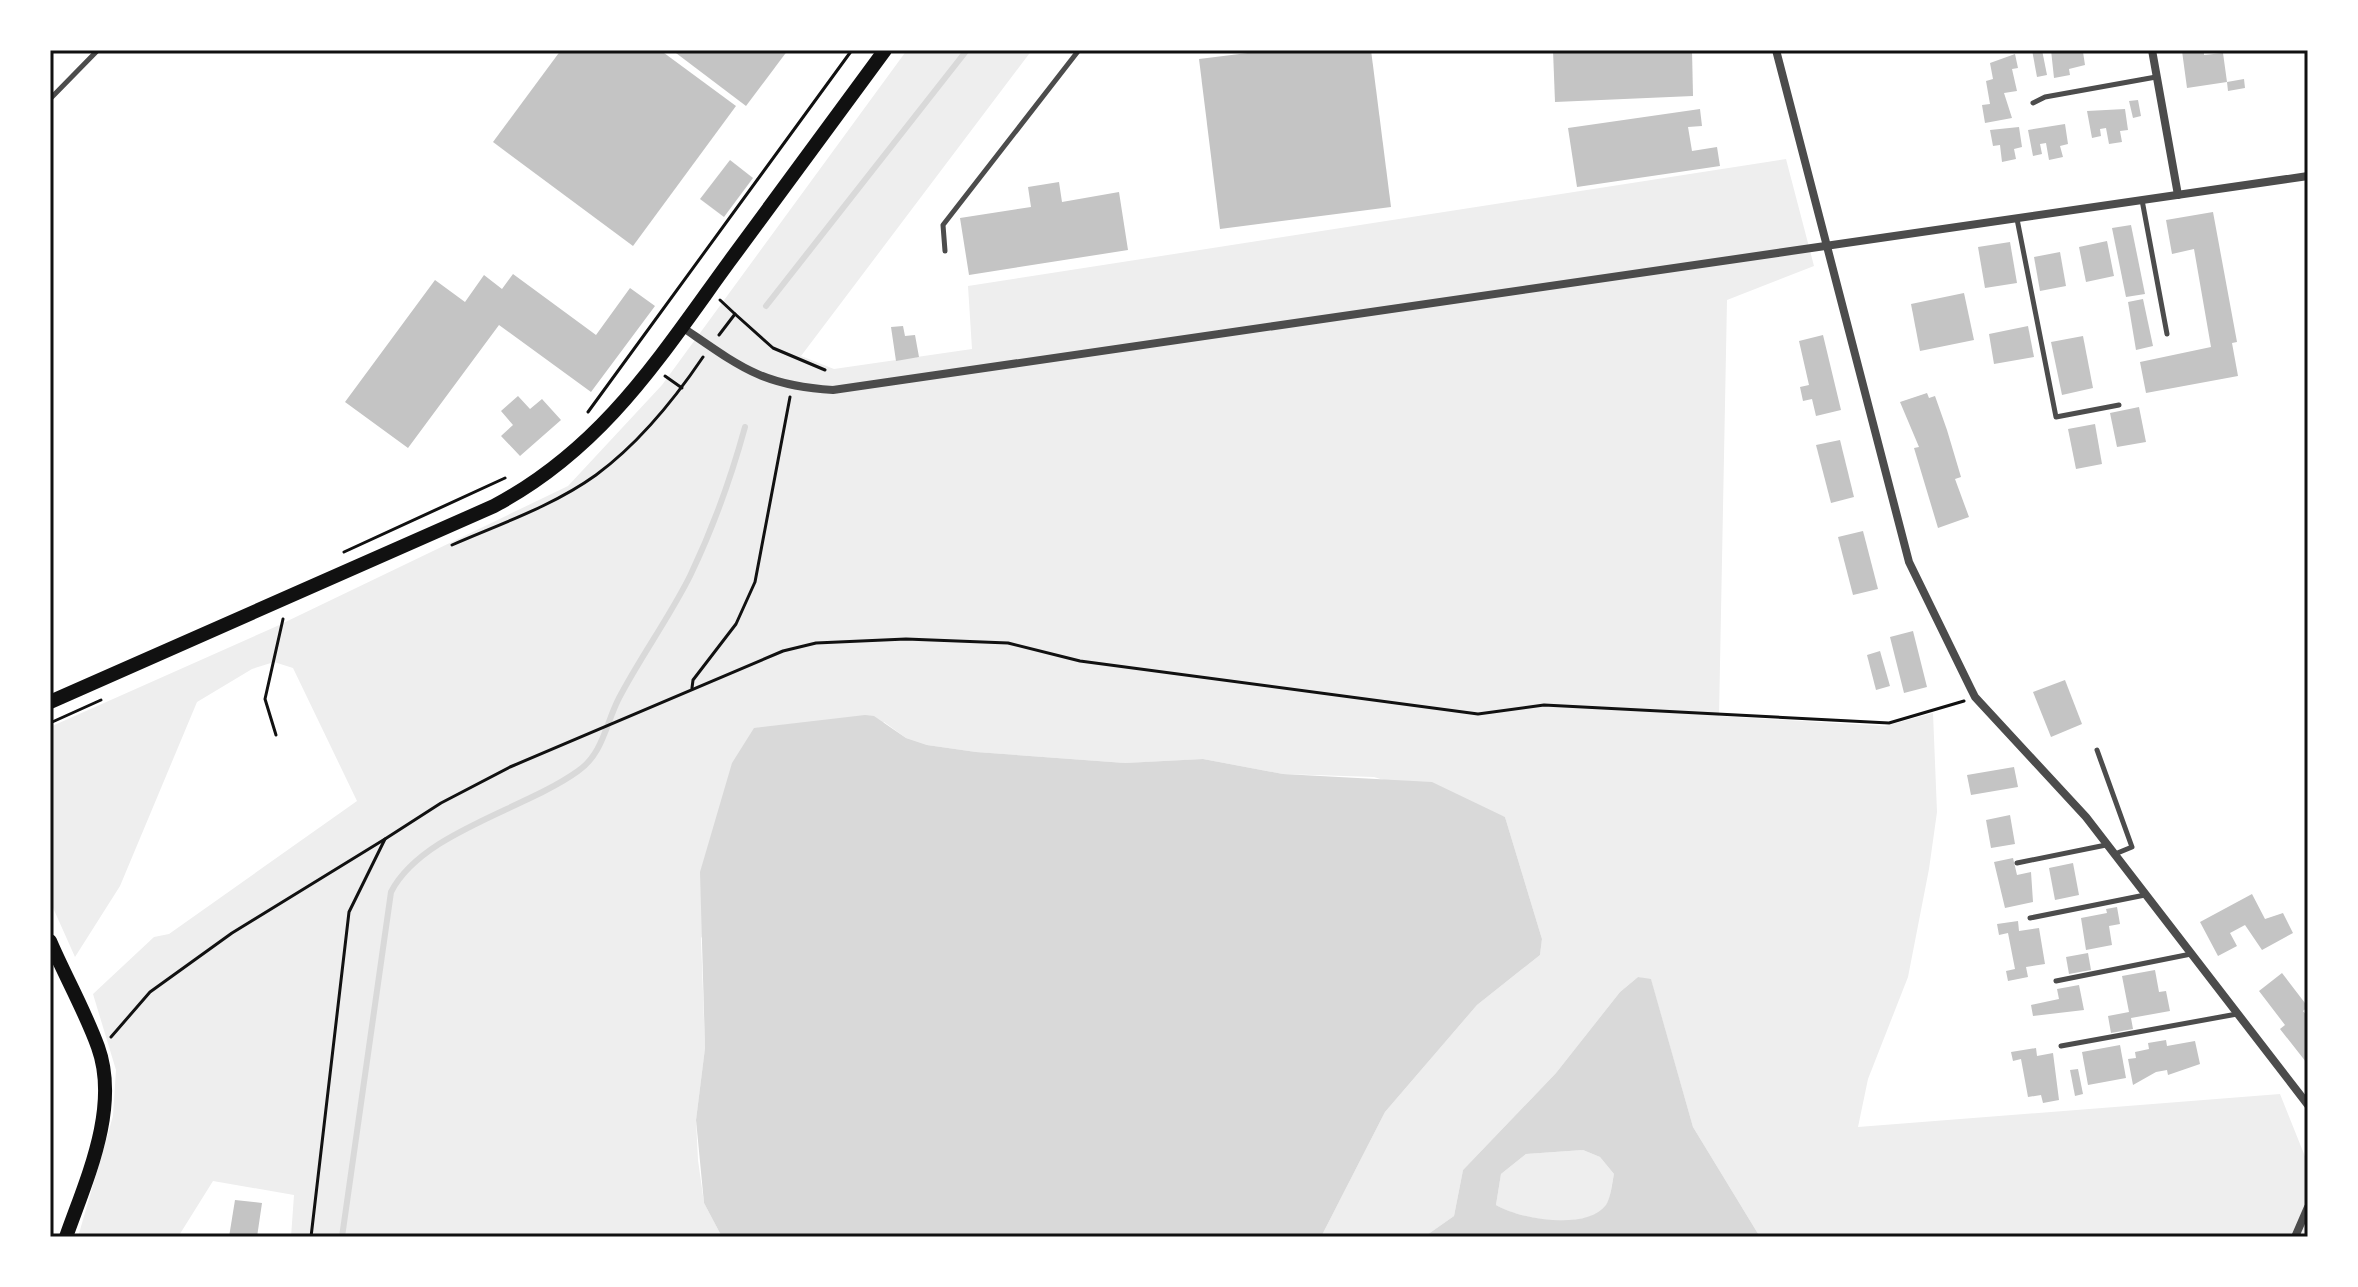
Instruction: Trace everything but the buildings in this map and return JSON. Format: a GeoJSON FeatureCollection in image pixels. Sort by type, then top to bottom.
{"type":"FeatureCollection","features":[{"type":"Feature","properties":{"kind":"main road"},"geometry":{"type":"LineString","coordinates":[[50,702],[494,506],[534,485],[570,458],[611,417],[682,327],[885,50]]}},
{"type":"Feature","properties":{"kind":"main road"},"geometry":{"type":"LineString","coordinates":[[50,941],[99,1049],[105,1082],[101,1127],[66,1237]]}},
{"type":"Feature","properties":{"kind":"street"},"geometry":{"type":"LineString","coordinates":[[1776,50],[1909,562],[1975,697],[2086,817],[2308,1105]]}},
{"type":"Feature","properties":{"kind":"street"},"geometry":{"type":"LineString","coordinates":[[2152,50],[2178,195]]}},
{"type":"Feature","properties":{"kind":"street"},"geometry":{"type":"LineString","coordinates":[[682,327],[763,379],[792,388],[833,390],[2308,176]]}},
{"type":"Feature","properties":{"kind":"street"},"geometry":{"type":"LineString","coordinates":[[2295,1237],[2308,1207]]}},
{"type":"Feature","properties":{"kind":"lane"},"geometry":{"type":"LineString","coordinates":[[50,99],[98,50]]}},
{"type":"Feature","properties":{"kind":"lane"},"geometry":{"type":"LineString","coordinates":[[945,251],[943,225],[1079,50]]}},
{"type":"Feature","properties":{"kind":"lane"},"geometry":{"type":"LineString","coordinates":[[2033,103],[2045,97],[2157,77]]}},
{"type":"Feature","properties":{"kind":"lane"},"geometry":{"type":"LineString","coordinates":[[2142,200],[2167,334]]}},
{"type":"Feature","properties":{"kind":"lane"},"geometry":{"type":"LineString","coordinates":[[2017,218],[2056,417],[2119,405]]}},
{"type":"Feature","properties":{"kind":"lane"},"geometry":{"type":"LineString","coordinates":[[2097,750],[2132,847],[2114,854]]}},
{"type":"Feature","properties":{"kind":"lane"},"geometry":{"type":"LineString","coordinates":[[2017,863],[2107,844]]}},
{"type":"Feature","properties":{"kind":"lane"},"geometry":{"type":"LineString","coordinates":[[2030,918],[2145,895]]}},
{"type":"Feature","properties":{"kind":"lane"},"geometry":{"type":"LineString","coordinates":[[2056,981],[2191,954]]}},
{"type":"Feature","properties":{"kind":"lane"},"geometry":{"type":"LineString","coordinates":[[2061,1046],[2237,1014]]}},
{"type":"Feature","properties":{"kind":"path"},"geometry":{"type":"LineString","coordinates":[[580,421],[852,50]]}},
{"type":"Feature","properties":{"kind":"path"},"geometry":{"type":"LineString","coordinates":[[710,347],[735,314],[773,348],[825,370]]}},
{"type":"Feature","properties":{"kind":"path"},"geometry":{"type":"LineString","coordinates":[[692,688],[693,680],[736,624],[755,582],[792,388]]}},
{"type":"Feature","properties":{"kind":"path"},"geometry":{"type":"LineString","coordinates":[[343,552],[511,475]]}},
{"type":"Feature","properties":{"kind":"path"},"geometry":{"type":"LineString","coordinates":[[276,735],[265,699],[283,619]]}},
{"type":"Feature","properties":{"kind":"path"},"geometry":{"type":"LineString","coordinates":[[99,1049],[150,992],[232,933],[469,787],[692,688],[783,651],[816,643],[906,639],[1008,643],[1080,661],[1478,714],[1544,705],[1889,723],[1975,697]]}},
{"type":"Feature","properties":{"kind":"path"},"geometry":{"type":"LineString","coordinates":[[311,1237],[349,912],[385,839]]}},
{"type":"Feature","properties":{"kind":"shaded area"},"geometry":{"type":"Polygon","coordinates":[[[907,50],[1032,50],[801,356],[834,369],[972,349],[968,286],[1786,159],[1814,266],[1727,300],[1719,716],[1885,726],[1933,713],[1937,812],[1929,869],[1908,977],[1868,1079],[1858,1127],[2280,1094],[2308,1164],[2308,1237],[1760,1237],[1693,1127],[1651,980],[1638,977],[1620,992],[1556,1073],[1463,1170],[1454,1216],[1424,1237],[1321,1237],[1385,1112],[1477,1005],[1540,955],[1542,939],[1505,817],[1374,777],[1283,774],[1203,759],[1125,763],[976,752],[927,745],[906,738],[884,722],[701,938],[705,1048],[696,1120],[698,1160],[704,1203],[722,1237],[291,1237],[294,1195],[213,1181],[178,1237],[78,1237],[113,1116],[116,1070],[93,994],[154,937],[169,934],[357,801],[293,668],[274,662],[252,669],[197,702],[120,886],[75,957],[50,901],[50,727],[275,627],[568,486],[662,385],[907,50]]]}},
{"type":"Feature","properties":{"kind":"shaded area"},"geometry":{"type":"Polygon","coordinates":[[[874,716],[906,738],[927,745],[976,752],[1125,763],[1203,759],[1283,774],[1432,782],[1505,817],[1542,939],[1540,955],[1477,1005],[1385,1112],[1321,1237],[722,1237],[704,1203],[696,1120],[705,1048],[700,872],[732,763],[754,728],[874,716]]]}},
{"type":"Feature","properties":{"kind":"shaded area"},"geometry":{"type":"Polygon","coordinates":[[[1638,977],[1651,979],[1693,1127],[1760,1237],[1424,1237],[1454,1216],[1463,1170],[1556,1073],[1620,992],[1638,977]],[[1583,1150],[1526,1154],[1501,1174],[1496,1205],[1520,1215],[1552,1220],[1584,1218],[1597,1213],[1608,1202],[1614,1174],[1600,1157],[1583,1150]]]}},
{"type":"Feature","properties":{"kind":"shaded area"},"geometry":{"type":"Polygon","coordinates":[[[1583,1150],[1600,1157],[1614,1174],[1607,1204],[1598,1213],[1586,1218],[1553,1220],[1520,1215],[1496,1205],[1501,1174],[1526,1154],[1583,1150]]]}},
{"type":"Feature","properties":{"kind":"waterway"},"geometry":{"type":"LineString","coordinates":[[766,306],[967,50]]}},
{"type":"Feature","properties":{"kind":"waterway"},"geometry":{"type":"LineString","coordinates":[[342,1237],[391,892],[406,871],[426,853],[476,824],[556,785],[578,771],[593,756],[619,698],[682,592],[698,558],[721,503],[745,427]]}}]}
